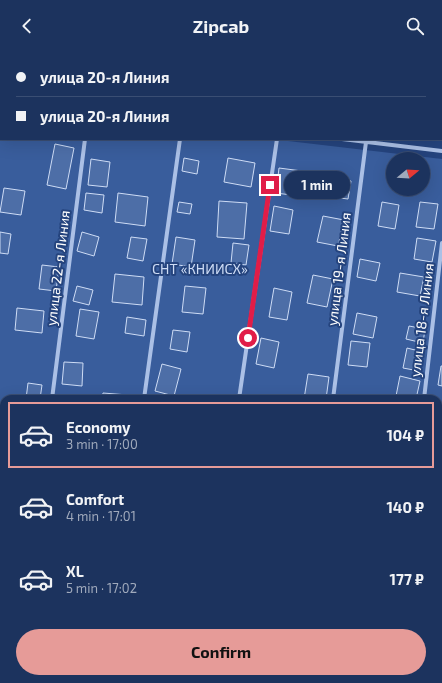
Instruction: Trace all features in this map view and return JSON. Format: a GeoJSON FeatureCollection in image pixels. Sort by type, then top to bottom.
{"type":"FeatureCollection","features":[{"type":"Feature","properties":{"kind":"street","name":"улица 22-я Линия"},"geometry":{"type":"LineString","coordinates":[[53,395],[85,140]]}},
{"type":"Feature","properties":{"kind":"street"},"geometry":{"type":"LineString","coordinates":[[145,395],[180,140]]}},
{"type":"Feature","properties":{"kind":"street"},"geometry":{"type":"LineString","coordinates":[[240,395],[276,140]]}},
{"type":"Feature","properties":{"kind":"street"},"geometry":{"type":"LineString","coordinates":[[350,140],[442,150]]}},
{"type":"Feature","properties":{"kind":"street","name":"улица 19-я Линия"},"geometry":{"type":"LineString","coordinates":[[334,395],[366,142]]}},
{"type":"Feature","properties":{"kind":"street","name":"улица 18-я Линия"},"geometry":{"type":"LineString","coordinates":[[424,395],[442,243]]}},
{"type":"Feature","properties":{"kind":"green space","name":"СНТ «КНИИСХ»"},"geometry":{"type":"Polygon","coordinates":[[[0,140],[280,140],[386,152],[386,196],[430,196],[430,158],[442,159],[442,395],[0,395],[0,140]]]}},
{"type":"Feature","properties":{"kind":"building"},"geometry":{"type":"Polygon","coordinates":[[[55,144],[74,148],[66,189],[47,185],[55,144]]]}},
{"type":"Feature","properties":{"kind":"building"},"geometry":{"type":"Polygon","coordinates":[[[184,158],[199,161],[197,174],[182,171],[184,158]]]}},
{"type":"Feature","properties":{"kind":"building"},"geometry":{"type":"Polygon","coordinates":[[[228,158],[255,163],[251,187],[224,182],[228,158]]]}},
{"type":"Feature","properties":{"kind":"building"},"geometry":{"type":"Polygon","coordinates":[[[91,159],[110,162],[107,187],[88,185],[91,159]]]}},
{"type":"Feature","properties":{"kind":"building"},"geometry":{"type":"Polygon","coordinates":[[[279,168],[302,171],[299,196],[276,193],[279,168]]]}},
{"type":"Feature","properties":{"kind":"building"},"geometry":{"type":"Polygon","coordinates":[[[328,177],[351,181],[348,199],[325,196],[328,177]]]}},
{"type":"Feature","properties":{"kind":"building"},"geometry":{"type":"Polygon","coordinates":[[[4,188],[25,191],[21,215],[0,212],[4,188]]]}},
{"type":"Feature","properties":{"kind":"building"},"geometry":{"type":"Polygon","coordinates":[[[86,193],[104,195],[102,213],[84,210],[86,193]]]}},
{"type":"Feature","properties":{"kind":"building"},"geometry":{"type":"Polygon","coordinates":[[[118,193],[148,197],[145,226],[115,222],[118,193]]]}},
{"type":"Feature","properties":{"kind":"building"},"geometry":{"type":"Polygon","coordinates":[[[219,201],[247,203],[244,239],[217,237],[219,201]]]}},
{"type":"Feature","properties":{"kind":"building"},"geometry":{"type":"Polygon","coordinates":[[[179,202],[192,204],[190,214],[177,212],[179,202]]]}},
{"type":"Feature","properties":{"kind":"building"},"geometry":{"type":"Polygon","coordinates":[[[382,202],[399,205],[395,229],[378,226],[382,202]]]}},
{"type":"Feature","properties":{"kind":"building"},"geometry":{"type":"Polygon","coordinates":[[[420,202],[438,204],[434,229],[416,227],[420,202]]]}},
{"type":"Feature","properties":{"kind":"building"},"geometry":{"type":"Polygon","coordinates":[[[274,206],[293,210],[289,234],[270,231],[274,206]]]}},
{"type":"Feature","properties":{"kind":"building"},"geometry":{"type":"Polygon","coordinates":[[[323,216],[344,220],[338,246],[317,242],[323,216]]]}},
{"type":"Feature","properties":{"kind":"building"},"geometry":{"type":"Polygon","coordinates":[[[0,232],[11,234],[8,254],[0,253],[0,232]]]}},
{"type":"Feature","properties":{"kind":"building"},"geometry":{"type":"Polygon","coordinates":[[[82,232],[99,237],[94,256],[77,251],[82,232]]]}},
{"type":"Feature","properties":{"kind":"building"},"geometry":{"type":"Polygon","coordinates":[[[131,237],[147,239],[143,261],[127,258],[131,237]]]}},
{"type":"Feature","properties":{"kind":"building"},"geometry":{"type":"Polygon","coordinates":[[[176,237],[195,240],[191,267],[172,264],[176,237]]]}},
{"type":"Feature","properties":{"kind":"building"},"geometry":{"type":"Polygon","coordinates":[[[417,238],[436,241],[432,262],[414,259],[417,238]]]}},
{"type":"Feature","properties":{"kind":"building"},"geometry":{"type":"Polygon","coordinates":[[[233,243],[249,245],[246,265],[231,263],[233,243]]]}},
{"type":"Feature","properties":{"kind":"building"},"geometry":{"type":"Polygon","coordinates":[[[360,259],[380,263],[376,281],[357,277],[360,259]]]}},
{"type":"Feature","properties":{"kind":"building"},"geometry":{"type":"Polygon","coordinates":[[[42,265],[59,267],[56,291],[39,289],[42,265]]]}},
{"type":"Feature","properties":{"kind":"building"},"geometry":{"type":"Polygon","coordinates":[[[400,273],[424,277],[420,296],[397,292],[400,273]]]}},
{"type":"Feature","properties":{"kind":"building"},"geometry":{"type":"Polygon","coordinates":[[[115,274],[144,277],[142,305],[112,302],[115,274]]]}},
{"type":"Feature","properties":{"kind":"building"},"geometry":{"type":"Polygon","coordinates":[[[313,275],[333,279],[327,307],[307,303],[313,275]]]}},
{"type":"Feature","properties":{"kind":"building"},"geometry":{"type":"Polygon","coordinates":[[[77,286],[93,290],[89,305],[73,301],[77,286]]]}},
{"type":"Feature","properties":{"kind":"building"},"geometry":{"type":"Polygon","coordinates":[[[185,286],[206,288],[203,314],[182,312],[185,286]]]}},
{"type":"Feature","properties":{"kind":"building"},"geometry":{"type":"Polygon","coordinates":[[[274,288],[292,292],[287,320],[269,317],[274,288]]]}},
{"type":"Feature","properties":{"kind":"building"},"geometry":{"type":"Polygon","coordinates":[[[17,308],[44,311],[42,333],[15,330],[17,308]]]}},
{"type":"Feature","properties":{"kind":"building"},"geometry":{"type":"Polygon","coordinates":[[[80,309],[99,312],[94,339],[76,336],[80,309]]]}},
{"type":"Feature","properties":{"kind":"building"},"geometry":{"type":"Polygon","coordinates":[[[357,313],[377,317],[373,338],[353,334],[357,313]]]}},
{"type":"Feature","properties":{"kind":"building"},"geometry":{"type":"Polygon","coordinates":[[[127,317],[146,320],[144,336],[125,333],[127,317]]]}},
{"type":"Feature","properties":{"kind":"building"},"geometry":{"type":"Polygon","coordinates":[[[409,326],[425,329],[423,343],[406,339],[409,326]]]}},
{"type":"Feature","properties":{"kind":"building"},"geometry":{"type":"Polygon","coordinates":[[[173,330],[190,332],[187,352],[170,349],[173,330]]]}},
{"type":"Feature","properties":{"kind":"building"},"geometry":{"type":"Polygon","coordinates":[[[261,338],[279,342],[274,368],[256,364],[261,338]]]}},
{"type":"Feature","properties":{"kind":"building"},"geometry":{"type":"Polygon","coordinates":[[[351,341],[370,343],[367,367],[348,365],[351,341]]]}},
{"type":"Feature","properties":{"kind":"building"},"geometry":{"type":"Polygon","coordinates":[[[407,348],[423,352],[419,371],[403,368],[407,348]]]}},
{"type":"Feature","properties":{"kind":"building"},"geometry":{"type":"Polygon","coordinates":[[[64,362],[83,363],[82,386],[62,384],[64,362]]]}},
{"type":"Feature","properties":{"kind":"building"},"geometry":{"type":"Polygon","coordinates":[[[162,364],[181,369],[174,395],[155,391],[162,364]]]}},
{"type":"Feature","properties":{"kind":"building"},"geometry":{"type":"Polygon","coordinates":[[[442,366],[442,386],[438,385],[442,366]]]}},
{"type":"Feature","properties":{"kind":"building"},"geometry":{"type":"Polygon","coordinates":[[[308,374],[329,377],[327,395],[305,395],[308,374]]]}},
{"type":"Feature","properties":{"kind":"building"},"geometry":{"type":"Polygon","coordinates":[[[400,376],[420,381],[417,395],[396,395],[400,376]]]}},
{"type":"Feature","properties":{"kind":"building"},"geometry":{"type":"Polygon","coordinates":[[[28,383],[42,385],[41,395],[26,395],[28,383]]]}},
{"type":"Feature","properties":{"kind":"building"},"geometry":{"type":"Polygon","coordinates":[[[103,393],[128,395],[103,395],[103,393]]]}},
{"type":"Feature","properties":{"kind":"route"},"geometry":{"type":"LineString","coordinates":[[248,338],[270,185]]}}]}
